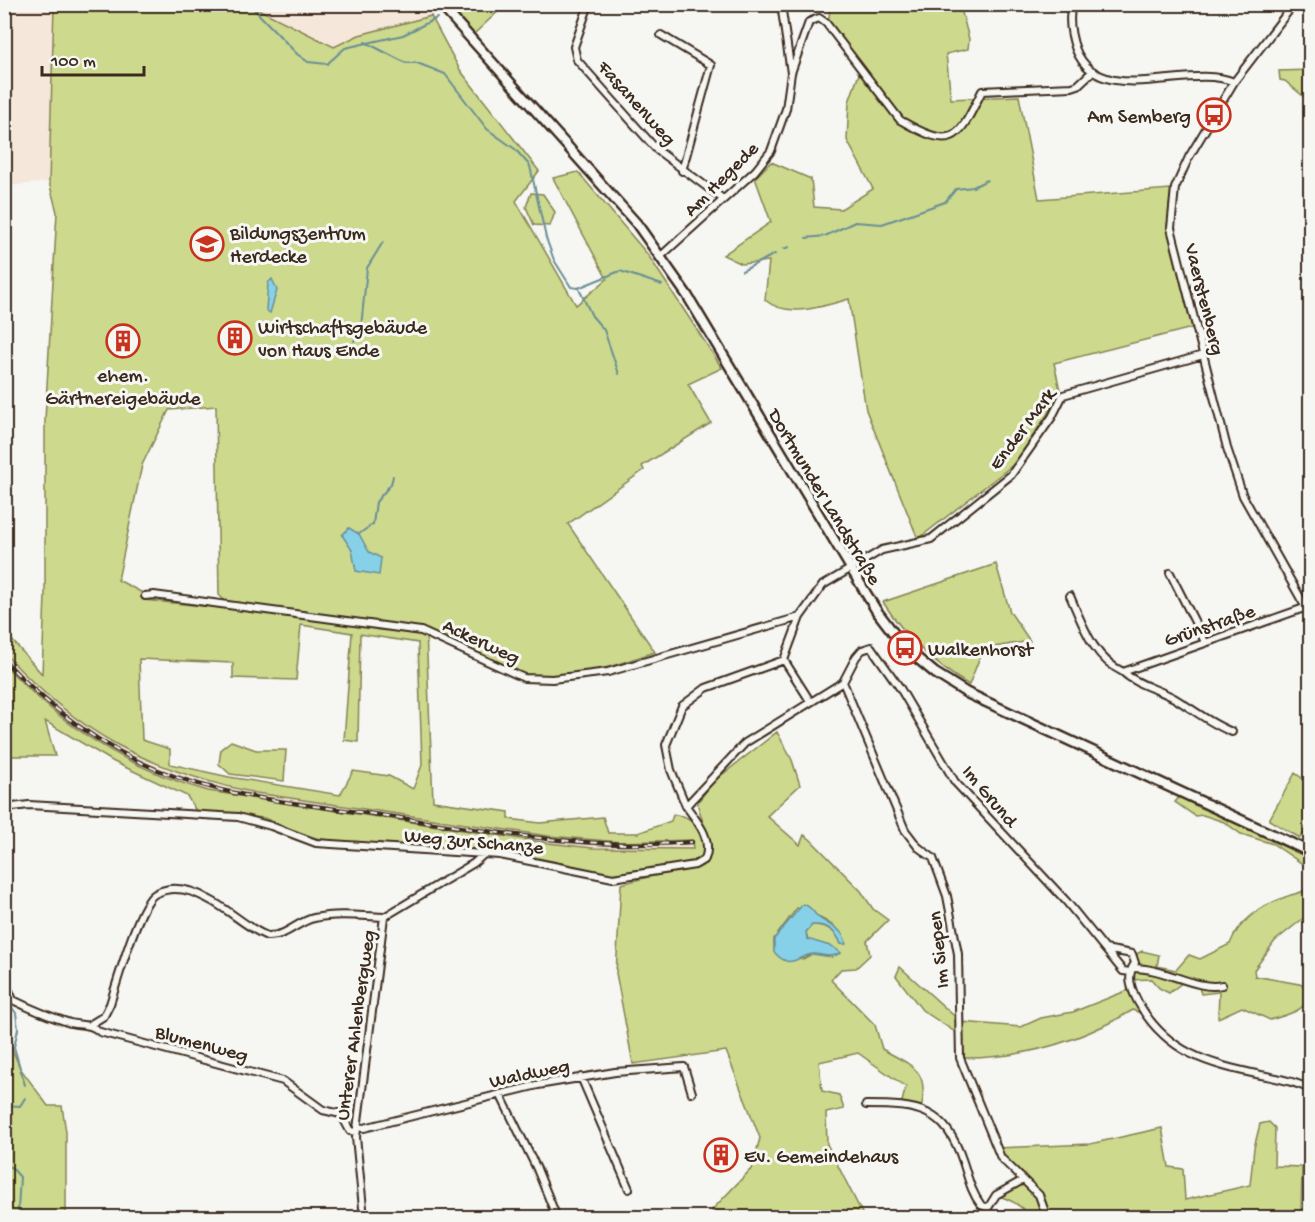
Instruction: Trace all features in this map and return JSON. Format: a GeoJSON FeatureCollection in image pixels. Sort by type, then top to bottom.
{"type":"FeatureCollection","features":[{"type":"Feature","properties":{"kind":"main road","name":"Dortmunder Landstraße"},"geometry":{"type":"LineString","coordinates":[[440,4],[614,195],[662,256],[850,570],[905,648],[935,673],[967,693],[1311,852]]}},
{"type":"Feature","properties":{"kind":"street","name":"Fasanenweg"},"geometry":{"type":"LineString","coordinates":[[589,4],[574,47],[577,60],[657,150],[682,171],[723,199]]}},
{"type":"Feature","properties":{"kind":"street","name":"Am Hegede"},"geometry":{"type":"LineString","coordinates":[[662,256],[755,171],[771,151],[786,109],[791,73],[781,4]]}},
{"type":"Feature","properties":{"kind":"street"},"geometry":{"type":"LineString","coordinates":[[1072,4],[1070,21],[1074,44],[1078,55],[1093,71],[1110,79],[1122,81],[1214,75],[1234,82]]}},
{"type":"Feature","properties":{"kind":"street","name":"Vaerstenberg"},"geometry":{"type":"LineString","coordinates":[[1294,4],[1234,82],[1179,175],[1172,209],[1171,228],[1227,448],[1243,496],[1266,541],[1311,615]]}},
{"type":"Feature","properties":{"kind":"street"},"geometry":{"type":"LineString","coordinates":[[791,73],[809,22],[819,18],[826,23],[900,120],[928,133],[954,136],[962,130],[982,91],[1072,87],[1078,85],[1093,71]]}},
{"type":"Feature","properties":{"kind":"street"},"geometry":{"type":"LineString","coordinates":[[661,35],[711,65],[682,171]]}},
{"type":"Feature","properties":{"kind":"street","name":"Ender Mark"},"geometry":{"type":"LineString","coordinates":[[784,660],[800,617],[823,585],[882,550],[931,539],[1002,483],[1021,463],[1052,417],[1063,395],[1203,355]]}},
{"type":"Feature","properties":{"kind":"street"},"geometry":{"type":"LineString","coordinates":[[1170,573],[1205,642]]}},
{"type":"Feature","properties":{"kind":"street","name":"Ackerweg"},"geometry":{"type":"LineString","coordinates":[[145,596],[154,594],[421,631],[524,678],[552,679],[608,672],[800,617]]}},
{"type":"Feature","properties":{"kind":"street"},"geometry":{"type":"LineString","coordinates":[[1070,596],[1097,651],[1105,661],[1131,679],[1175,699],[1215,726],[1232,732]]}},
{"type":"Feature","properties":{"kind":"street","name":"Grünstraße"},"geometry":{"type":"LineString","coordinates":[[1123,672],[1307,608]]}},
{"type":"Feature","properties":{"kind":"street","name":"Im Grund"},"geometry":{"type":"LineString","coordinates":[[843,682],[856,657],[862,650],[871,647],[900,688],[955,782],[1066,901],[1123,971],[1131,970]]}},
{"type":"Feature","properties":{"kind":"street"},"geometry":{"type":"LineString","coordinates":[[810,702],[784,660],[706,688],[682,706],[675,718],[666,745],[671,770],[686,806],[745,742],[843,682]]}},
{"type":"Feature","properties":{"kind":"street","name":"Im Siepen"},"geometry":{"type":"LineString","coordinates":[[843,682],[905,830],[918,847],[933,858],[942,876],[957,954],[960,1058],[1001,1158],[1039,1195],[1047,1218]]}},
{"type":"Feature","properties":{"kind":"street","name":"Weg zur Schanze"},"geometry":{"type":"LineString","coordinates":[[4,808],[29,805],[238,817],[271,826],[316,843],[500,855],[613,878],[695,864],[705,859],[707,843],[701,827],[686,806]]}},
{"type":"Feature","properties":{"kind":"street","name":"Unterer Ahlenbergweg"},"geometry":{"type":"LineString","coordinates":[[364,1218],[357,1130],[384,917],[474,863],[483,855]]}},
{"type":"Feature","properties":{"kind":"street"},"geometry":{"type":"LineString","coordinates":[[91,1024],[104,1016],[110,1004],[143,909],[153,895],[167,889],[180,888],[197,893],[267,936],[277,936],[310,919],[321,917],[384,917]]}},
{"type":"Feature","properties":{"kind":"street"},"geometry":{"type":"LineString","coordinates":[[1105,950],[1132,954],[1135,963],[1131,970],[1131,989],[1143,1010],[1180,1048],[1209,1064],[1280,1079],[1311,1089]]}},
{"type":"Feature","properties":{"kind":"street"},"geometry":{"type":"LineString","coordinates":[[1131,970],[1148,968],[1196,984],[1214,987],[1222,985]]}},
{"type":"Feature","properties":{"kind":"street","name":"Blumenweg"},"geometry":{"type":"LineString","coordinates":[[4,979],[13,1000],[24,1006],[72,1023],[91,1024],[100,1032],[283,1081],[323,1110],[341,1114],[350,1131],[357,1130]]}},
{"type":"Feature","properties":{"kind":"street","name":"Waldweg"},"geometry":{"type":"LineString","coordinates":[[357,1130],[500,1094],[581,1077],[684,1067],[692,1093]]}},
{"type":"Feature","properties":{"kind":"street"},"geometry":{"type":"LineString","coordinates":[[581,1077],[628,1189]]}},
{"type":"Feature","properties":{"kind":"street"},"geometry":{"type":"LineString","coordinates":[[500,1094],[537,1169],[557,1218]]}},
{"type":"Feature","properties":{"kind":"street"},"geometry":{"type":"LineString","coordinates":[[866,1105],[915,1106],[938,1119],[958,1148],[971,1189],[981,1205],[988,1208],[996,1195],[1023,1180]]}},
{"type":"Feature","properties":{"kind":"shaded area"},"geometry":{"type":"Polygon","coordinates":[[[5,5],[54,5],[49,182],[5,186],[5,5]]]}},
{"type":"Feature","properties":{"kind":"shaded area"},"geometry":{"type":"Polygon","coordinates":[[[250,5],[420,5],[431,16],[359,35],[334,47],[250,5]]]}},
{"type":"Feature","properties":{"kind":"shaded area"},"geometry":{"type":"Polygon","coordinates":[[[4,654],[39,690],[103,738],[160,767],[209,783],[256,793],[548,836],[620,842],[692,840],[693,850],[593,848],[548,843],[208,791],[157,775],[126,761],[69,724],[34,696],[5,665],[4,654]]]}},
{"type":"Feature","properties":{"kind":"green space"},"geometry":{"type":"Polygon","coordinates":[[[54,5],[250,5],[334,47],[359,35],[431,16],[460,70],[539,171],[516,201],[576,305],[607,279],[553,178],[578,172],[648,255],[722,368],[688,384],[711,423],[642,466],[644,470],[568,524],[655,652],[570,677],[535,677],[519,673],[450,639],[426,631],[433,801],[509,812],[509,819],[540,823],[603,817],[608,833],[638,833],[671,821],[673,815],[680,815],[692,821],[700,831],[704,851],[699,861],[611,874],[504,851],[332,841],[310,837],[264,818],[196,811],[187,796],[114,762],[45,721],[55,756],[5,756],[5,665],[49,707],[98,743],[150,771],[208,791],[548,843],[593,848],[693,849],[692,840],[620,842],[548,836],[256,793],[217,784],[149,760],[89,728],[61,707],[5,654],[4,631],[42,674],[45,595],[45,420],[57,212],[49,182],[54,5]],[[216,406],[169,410],[142,465],[118,580],[141,592],[144,600],[233,609],[219,595],[216,406]],[[301,625],[296,680],[233,678],[233,663],[139,659],[142,740],[170,749],[170,764],[229,777],[340,795],[353,771],[389,776],[413,789],[422,765],[418,643],[360,634],[358,742],[344,740],[352,633],[301,625]]]}},
{"type":"Feature","properties":{"kind":"green space"},"geometry":{"type":"Polygon","coordinates":[[[447,5],[505,5],[474,34],[447,5]]]}},
{"type":"Feature","properties":{"kind":"green space"},"geometry":{"type":"Polygon","coordinates":[[[832,5],[960,5],[969,39],[968,49],[946,54],[951,99],[1019,96],[1039,199],[1171,189],[1167,227],[1192,328],[1054,363],[1060,390],[1047,415],[1014,464],[918,539],[866,410],[849,299],[806,309],[784,309],[774,306],[765,300],[769,261],[742,264],[723,255],[771,222],[755,178],[771,162],[811,179],[814,207],[841,209],[873,189],[847,140],[849,102],[860,71],[832,31],[829,14],[832,5]]]}},
{"type":"Feature","properties":{"kind":"green space"},"geometry":{"type":"Polygon","coordinates":[[[1310,70],[1310,102],[1285,81],[1280,80],[1279,71],[1310,70]]]}},
{"type":"Feature","properties":{"kind":"green space"},"geometry":{"type":"Polygon","coordinates":[[[531,193],[543,194],[555,212],[550,226],[534,225],[526,207],[531,193]]]}},
{"type":"Feature","properties":{"kind":"green space"},"geometry":{"type":"Polygon","coordinates":[[[996,564],[1010,612],[1030,641],[983,649],[969,685],[921,649],[883,602],[996,564]]]}},
{"type":"Feature","properties":{"kind":"green space"},"geometry":{"type":"Polygon","coordinates":[[[777,732],[792,760],[800,785],[767,816],[800,845],[804,835],[810,839],[861,891],[873,909],[888,920],[867,941],[870,955],[856,968],[841,969],[831,980],[875,1025],[882,1049],[910,1065],[921,1077],[923,1096],[921,1109],[901,1105],[906,1087],[858,1053],[819,1062],[822,1091],[839,1095],[844,1109],[826,1113],[827,1144],[864,1217],[714,1217],[712,1210],[752,1168],[760,1138],[726,1051],[633,1064],[616,973],[621,884],[698,868],[706,864],[711,848],[697,803],[714,781],[777,732]],[[797,908],[774,939],[774,952],[803,959],[812,954],[832,957],[833,947],[808,940],[806,932],[812,925],[822,926],[830,929],[841,944],[845,940],[841,934],[831,924],[797,908]]]}},
{"type":"Feature","properties":{"kind":"green space"},"geometry":{"type":"Polygon","coordinates":[[[231,741],[256,750],[286,750],[284,781],[230,774],[219,764],[221,749],[231,741]]]}},
{"type":"Feature","properties":{"kind":"green space"},"geometry":{"type":"Polygon","coordinates":[[[1295,773],[1310,784],[1310,827],[1300,838],[1269,820],[1295,773]]]}},
{"type":"Feature","properties":{"kind":"green space"},"geometry":{"type":"Polygon","coordinates":[[[1183,793],[1310,852],[1310,869],[1273,844],[1241,834],[1224,822],[1203,815],[1195,816],[1175,802],[1183,793]]]}},
{"type":"Feature","properties":{"kind":"green space"},"geometry":{"type":"Polygon","coordinates":[[[1310,888],[1310,913],[1275,941],[1254,970],[1255,976],[1310,986],[1307,1001],[1298,1010],[1270,1020],[1242,1007],[1218,1018],[1219,992],[1201,994],[1197,981],[1188,978],[1169,993],[1159,988],[1151,979],[1130,980],[1133,956],[1142,951],[1159,955],[1157,966],[1176,970],[1189,955],[1200,959],[1230,944],[1244,922],[1259,910],[1275,901],[1310,888]]]}},
{"type":"Feature","properties":{"kind":"green space"},"geometry":{"type":"Polygon","coordinates":[[[900,967],[961,1022],[1021,1027],[1041,1018],[1073,1012],[1131,989],[1147,1016],[1133,1010],[1093,1031],[1050,1046],[1006,1055],[960,1058],[961,1036],[922,1010],[896,976],[900,967]]]}},
{"type":"Feature","properties":{"kind":"green space"},"geometry":{"type":"Polygon","coordinates":[[[5,1041],[10,1044],[20,1068],[48,1106],[62,1106],[66,1132],[66,1217],[5,1217],[4,1103],[8,1102],[5,1094],[5,1041]]]}},
{"type":"Feature","properties":{"kind":"green space"},"geometry":{"type":"Polygon","coordinates":[[[1269,1122],[1275,1128],[1274,1166],[1302,1167],[1301,1217],[1029,1217],[1015,1203],[996,1195],[1023,1180],[1001,1158],[997,1148],[1090,1144],[1162,1128],[1169,1167],[1183,1169],[1185,1200],[1250,1185],[1254,1148],[1260,1124],[1269,1122]]]}},
{"type":"Feature","properties":{"kind":"water"},"geometry":{"type":"Polygon","coordinates":[[[272,279],[277,290],[270,313],[266,310],[268,283],[272,279]]]}},
{"type":"Feature","properties":{"kind":"water"},"geometry":{"type":"Polygon","coordinates":[[[349,528],[359,534],[369,552],[381,558],[379,575],[356,571],[352,550],[342,535],[349,528]]]}},
{"type":"Feature","properties":{"kind":"water"},"geometry":{"type":"Polygon","coordinates":[[[803,904],[810,907],[822,920],[839,930],[846,944],[841,944],[830,929],[817,925],[812,925],[806,932],[807,939],[833,947],[841,953],[830,956],[807,955],[789,962],[774,952],[774,939],[803,904]]]}},
{"type":"Feature","properties":{"kind":"waterway"},"geometry":{"type":"LineString","coordinates":[[249,4],[297,54],[308,62],[327,64],[345,48],[403,35],[437,18]]}},
{"type":"Feature","properties":{"kind":"waterway"},"geometry":{"type":"LineString","coordinates":[[365,42],[406,63],[417,63],[445,74],[487,129],[515,149],[530,166],[546,238],[554,260],[571,287],[578,288],[620,271],[662,285]]}},
{"type":"Feature","properties":{"kind":"waterway"},"geometry":{"type":"LineString","coordinates":[[806,238],[825,236],[855,222],[882,224],[945,202],[956,189],[973,187],[987,180]]}},
{"type":"Feature","properties":{"kind":"waterway"},"geometry":{"type":"LineString","coordinates":[[354,341],[361,327],[367,268],[383,242]]}},
{"type":"Feature","properties":{"kind":"waterway"},"geometry":{"type":"LineString","coordinates":[[784,249],[789,247]]}},
{"type":"Feature","properties":{"kind":"waterway"},"geometry":{"type":"LineString","coordinates":[[742,271],[775,254]]}},
{"type":"Feature","properties":{"kind":"waterway"},"geometry":{"type":"LineString","coordinates":[[579,289],[592,316],[604,330],[619,374]]}},
{"type":"Feature","properties":{"kind":"waterway"},"geometry":{"type":"LineString","coordinates":[[359,534],[373,524],[376,502],[391,484],[393,476]]}},
{"type":"Feature","properties":{"kind":"waterway"},"geometry":{"type":"LineString","coordinates":[[4,997],[16,1013],[18,1029],[14,1047],[25,1085]]}},
{"type":"Feature","properties":{"kind":"waterway"},"geometry":{"type":"LineString","coordinates":[[4,1105],[20,1106],[25,1098]]}},
{"type":"Feature","properties":{"kind":"waterway"},"geometry":{"type":"LineString","coordinates":[[4,1167],[11,1167],[20,1177],[18,1210],[20,1218]]}},
{"type":"Feature","properties":{"kind":"railway"},"geometry":{"type":"LineString","coordinates":[[4,660],[38,694],[95,737],[158,770],[212,788],[268,799],[536,838],[614,844],[692,842]]}},
{"type":"Feature","properties":{"kind":"place","name":"Am Semberg"},"geometry":{"type":"Point","coordinates":[1214,115]}},
{"type":"Feature","properties":{"kind":"place","name":"Bildungszentrum Herdecke"},"geometry":{"type":"Point","coordinates":[207,244]}},
{"type":"Feature","properties":{"kind":"place","name":"Wirtschaftsgebäude von Haus Ende"},"geometry":{"type":"Point","coordinates":[235,338]}},
{"type":"Feature","properties":{"kind":"place","name":"ehem. Gärtnereigebäude"},"geometry":{"type":"Point","coordinates":[123,341]}},
{"type":"Feature","properties":{"kind":"place","name":"Walkenhorst"},"geometry":{"type":"Point","coordinates":[905,648]}},
{"type":"Feature","properties":{"kind":"place","name":"Ev. Gemeindehaus"},"geometry":{"type":"Point","coordinates":[721,1155]}}]}
